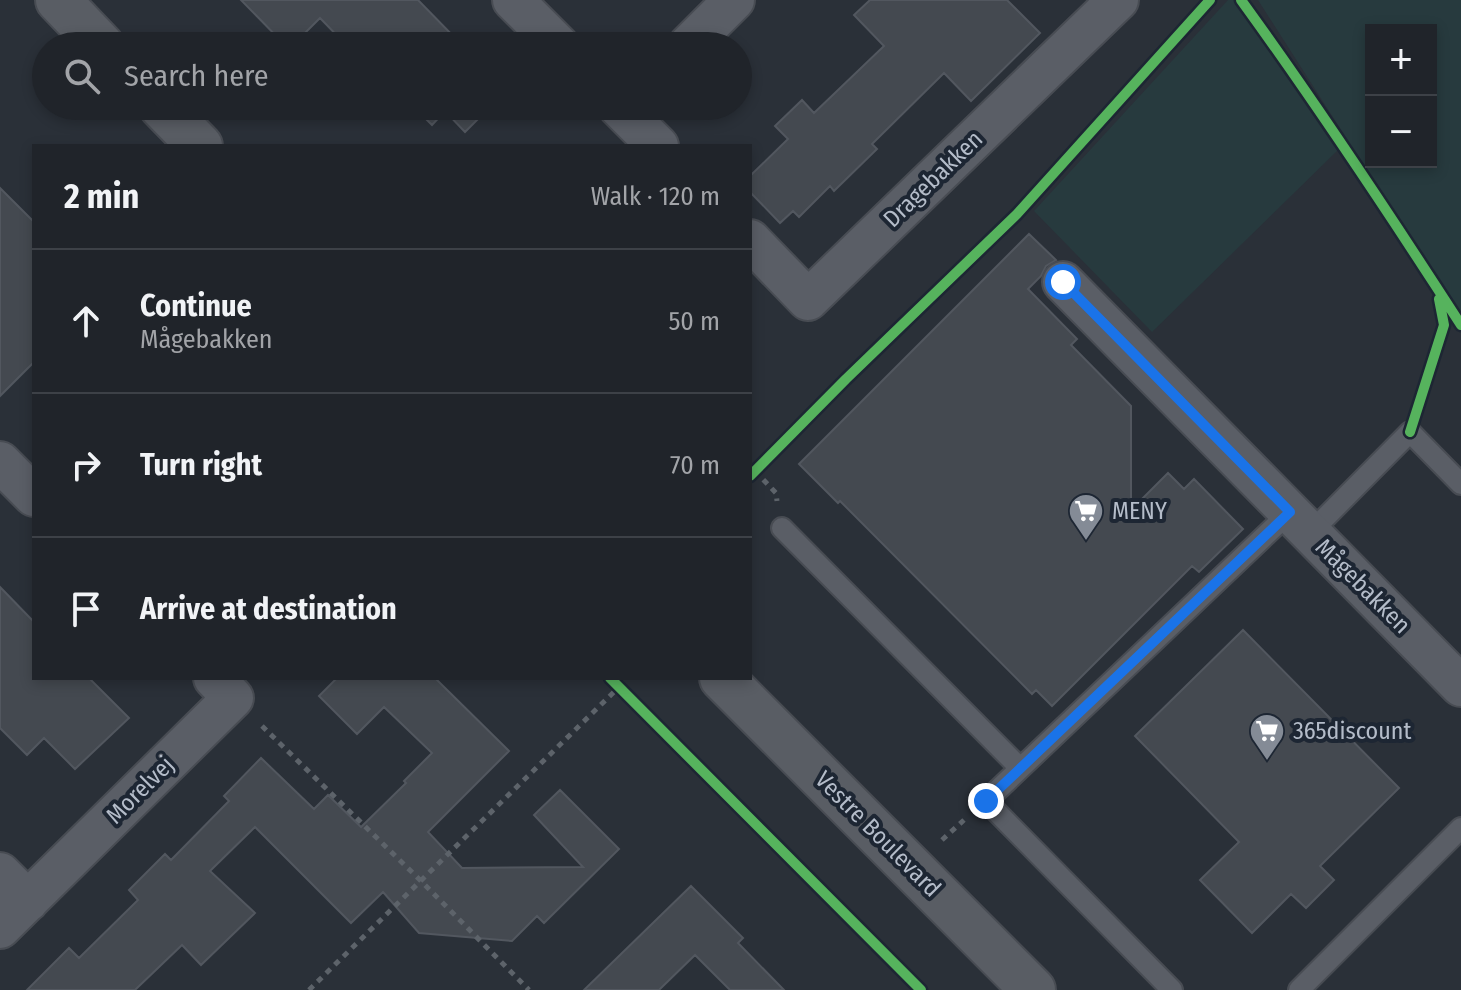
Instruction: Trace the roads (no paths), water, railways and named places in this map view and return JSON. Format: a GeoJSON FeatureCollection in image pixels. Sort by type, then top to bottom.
{"type":"FeatureCollection","features":[{"type":"Feature","properties":{"kind":"street"},"geometry":{"type":"LineString","coordinates":[[58,0],[89,32]]}},
{"type":"Feature","properties":{"kind":"street"},"geometry":{"type":"LineString","coordinates":[[513,0],[545,32]]}},
{"type":"Feature","properties":{"kind":"street"},"geometry":{"type":"LineString","coordinates":[[702,32],[734,0]]}},
{"type":"Feature","properties":{"kind":"street","name":"Dragebakken"},"geometry":{"type":"LineString","coordinates":[[752,242],[808,300],[1118,0]]}},
{"type":"Feature","properties":{"kind":"street"},"geometry":{"type":"LineString","coordinates":[[175,120],[198,144]]}},
{"type":"Feature","properties":{"kind":"street"},"geometry":{"type":"LineString","coordinates":[[635,120],[656,144]]}},
{"type":"Feature","properties":{"kind":"street","name":"Mågebakken"},"geometry":{"type":"LineString","coordinates":[[1063,282],[1461,686]]}},
{"type":"Feature","properties":{"kind":"street"},"geometry":{"type":"LineString","coordinates":[[0,462],[32,494]]}},
{"type":"Feature","properties":{"kind":"street","name":"Vestre Boulevard"},"geometry":{"type":"LineString","coordinates":[[724,680],[1033,990]]}},
{"type":"Feature","properties":{"kind":"street","name":"Morelvej"},"geometry":{"type":"LineString","coordinates":[[0,873],[14,914],[223,688]]}},
{"type":"Feature","properties":{"kind":"lane"},"geometry":{"type":"LineString","coordinates":[[1172,990],[986,801],[1300,522],[1410,432],[1461,484]]}},
{"type":"Feature","properties":{"kind":"lane"},"geometry":{"type":"LineString","coordinates":[[782,528],[1020,768]]}},
{"type":"Feature","properties":{"kind":"lane"},"geometry":{"type":"LineString","coordinates":[[1299,990],[1461,828]]}},
{"type":"Feature","properties":{"kind":"place","name":"MENY"},"geometry":{"type":"Point","coordinates":[1086,542]}},
{"type":"Feature","properties":{"kind":"place","name":"365discount"},"geometry":{"type":"Point","coordinates":[1267,762]}}]}
